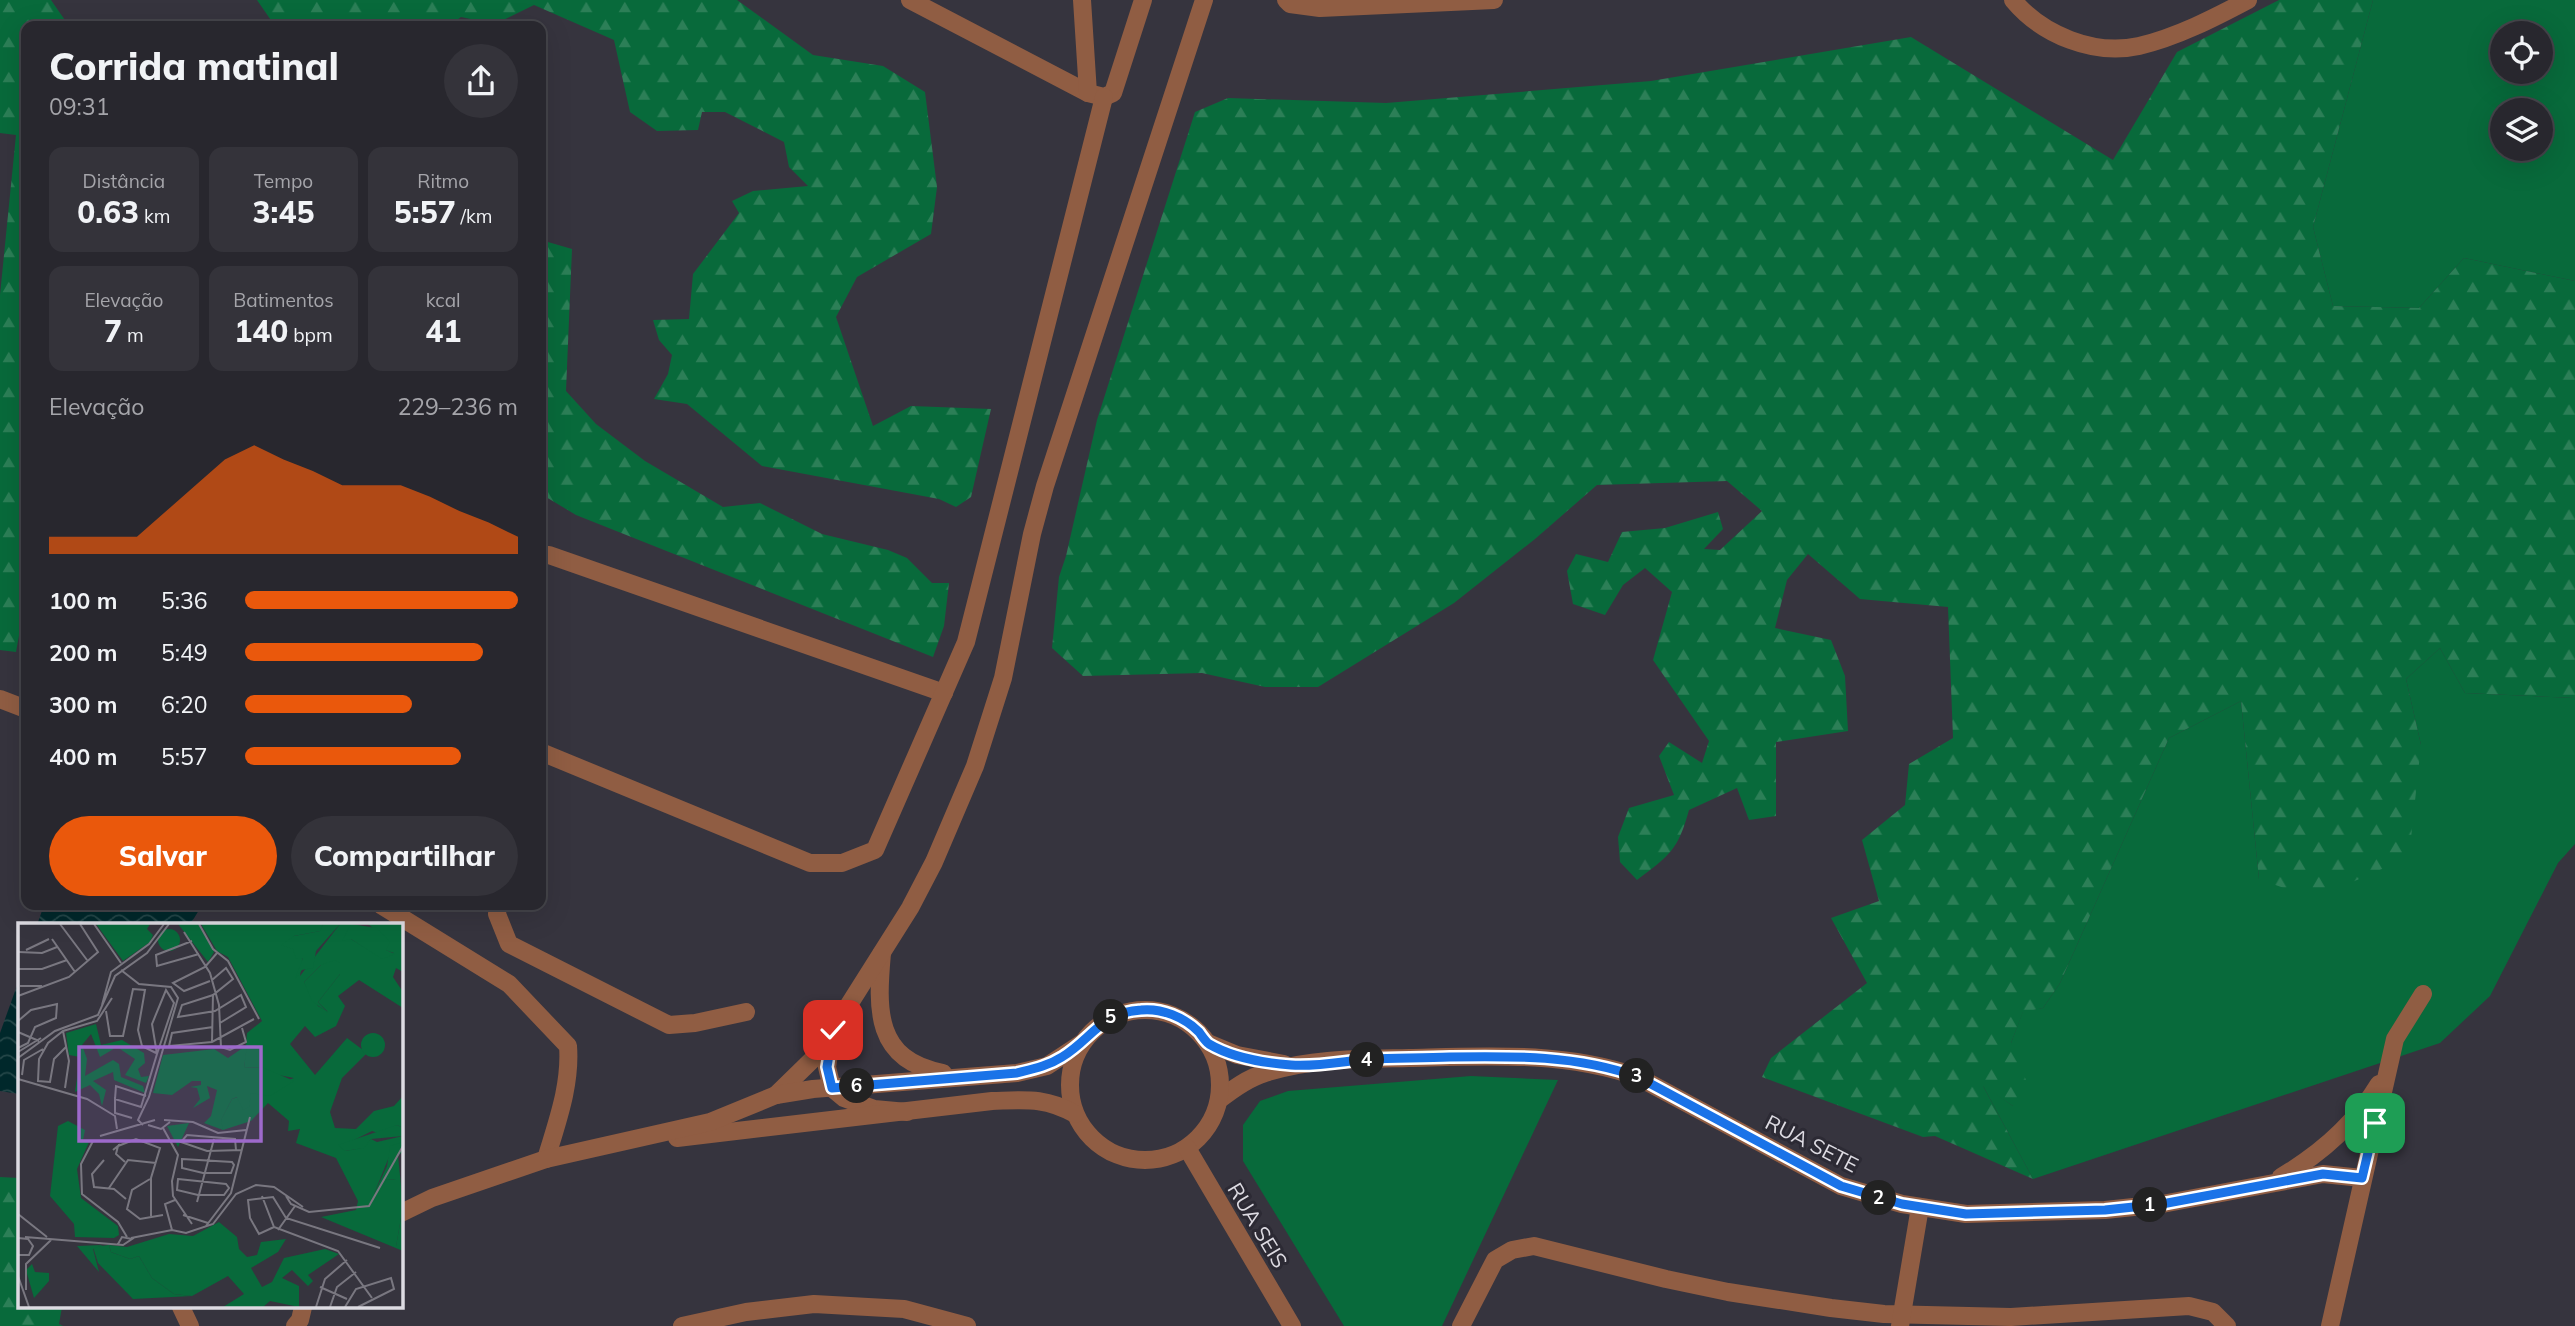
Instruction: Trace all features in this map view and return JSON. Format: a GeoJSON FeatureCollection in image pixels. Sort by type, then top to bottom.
{"type":"FeatureCollection","features":[{"type":"Feature","properties":{"kind":"street"},"geometry":{"type":"LineString","coordinates":[[910,0],[1096,95],[1113,93],[1143,0]]}},
{"type":"Feature","properties":{"kind":"street"},"geometry":{"type":"LineString","coordinates":[[546,753],[810,863],[842,863],[875,850],[966,642],[1096,95],[1082,0]]}},
{"type":"Feature","properties":{"kind":"street"},"geometry":{"type":"LineString","coordinates":[[776,1096],[816,1056],[910,908],[934,862],[970,779],[992,717],[1013,639],[1022,582],[1045,486],[1203,0]]}},
{"type":"Feature","properties":{"kind":"street"},"geometry":{"type":"LineString","coordinates":[[1288,2],[1320,8],[1494,0]]}},
{"type":"Feature","properties":{"kind":"street"},"geometry":{"type":"LineString","coordinates":[[2013,0],[2041,25],[2068,41],[2099,47],[2137,47],[2210,20],[2248,0]]}},
{"type":"Feature","properties":{"kind":"street"},"geometry":{"type":"LineString","coordinates":[[546,555],[944,693]]}},
{"type":"Feature","properties":{"kind":"street"},"geometry":{"type":"LineString","coordinates":[[0,699],[21,707]]}},
{"type":"Feature","properties":{"kind":"street"},"geometry":{"type":"LineString","coordinates":[[389,910],[509,984],[568,1046],[569,1068],[560,1113],[546,1159]]}},
{"type":"Feature","properties":{"kind":"street"},"geometry":{"type":"LineString","coordinates":[[497,910],[509,944],[669,1025],[695,1023],[746,1012]]}},
{"type":"Feature","properties":{"kind":"street"},"geometry":{"type":"LineString","coordinates":[[882,950],[880,1022],[891,1042],[924,1070],[971,1077]]}},
{"type":"Feature","properties":{"kind":"street"},"geometry":{"type":"LineString","coordinates":[[2330,1326],[2395,1040],[2423,994]]}},
{"type":"Feature","properties":{"kind":"street"},"geometry":{"type":"LineString","coordinates":[[402,1213],[432,1198],[546,1159],[710,1122],[776,1096],[832,1088],[1017,1073],[1047,1066],[1082,1043],[1102,1022],[1116,1015],[1145,1009],[1174,1015],[1187,1022],[1208,1043],[1219,1070],[1219,1100],[1208,1127],[1187,1148],[1159,1159],[1137,1160],[1116,1154],[1091,1138],[1074,1114],[1070,1099],[1070,1070],[1082,1043]]}},
{"type":"Feature","properties":{"kind":"street"},"geometry":{"type":"LineString","coordinates":[[833,1030],[827,1067],[832,1088],[844,1098],[874,1109],[907,1112]]}},
{"type":"Feature","properties":{"kind":"street","name":"RUA SETE"},"geometry":{"type":"LineString","coordinates":[[1208,1043],[1237,1055],[1294,1065]]}},
{"type":"Feature","properties":{"kind":"street","name":"RUA SETE"},"geometry":{"type":"LineString","coordinates":[[1219,1100],[1240,1084],[1264,1073],[1294,1065],[1373,1059],[1555,1058],[1611,1067],[1638,1077],[1841,1186],[1920,1207],[1966,1214],[2105,1210],[2162,1204],[2323,1174],[2362,1178]]}},
{"type":"Feature","properties":{"kind":"street"},"geometry":{"type":"LineString","coordinates":[[2268,1184],[2300,1166],[2336,1136],[2366,1106],[2388,1069]]}},
{"type":"Feature","properties":{"kind":"street"},"geometry":{"type":"LineString","coordinates":[[625,1142],[702,1136],[992,1101],[1039,1100],[1058,1104],[1074,1114]]}},
{"type":"Feature","properties":{"kind":"street","name":"RUA SEIS"},"geometry":{"type":"LineString","coordinates":[[1187,1148],[1293,1326]]}},
{"type":"Feature","properties":{"kind":"street"},"geometry":{"type":"LineString","coordinates":[[1902,1320],[1920,1207]]}},
{"type":"Feature","properties":{"kind":"street"},"geometry":{"type":"LineString","coordinates":[[1461,1326],[1495,1260],[1512,1250],[1534,1246],[1728,1292],[1902,1320],[2011,1317],[2189,1306],[2213,1312],[2227,1326]]}},
{"type":"Feature","properties":{"kind":"street"},"geometry":{"type":"LineString","coordinates":[[682,1326],[746,1312],[814,1304],[904,1309],[967,1326]]}},
{"type":"Feature","properties":{"kind":"street"},"geometry":{"type":"LineString","coordinates":[[181,1308],[190,1326]]}},
{"type":"Feature","properties":{"kind":"green space"},"geometry":{"type":"Polygon","coordinates":[[[0,0],[51,0],[66,21],[21,21],[21,624],[16,652],[0,650],[0,295],[16,135],[0,133],[0,0]]]}},
{"type":"Feature","properties":{"kind":"green space"},"geometry":{"type":"Polygon","coordinates":[[[257,0],[737,0],[813,55],[883,66],[925,92],[937,187],[931,234],[857,277],[836,317],[873,426],[911,406],[991,409],[971,497],[956,507],[939,499],[762,466],[687,404],[654,399],[668,374],[672,355],[659,340],[653,320],[689,319],[693,274],[739,213],[732,201],[753,191],[808,186],[789,167],[784,142],[725,112],[702,112],[698,130],[657,131],[630,112],[614,40],[534,5],[501,21],[461,17],[456,21],[272,21],[257,0]]]}},
{"type":"Feature","properties":{"kind":"green space"},"geometry":{"type":"Polygon","coordinates":[[[2279,0],[2373,0],[2313,227],[2333,306],[2419,308],[2464,258],[2575,281],[2575,698],[2465,693],[2440,648],[2406,679],[2421,745],[2409,857],[2314,899],[2259,879],[2241,701],[2169,738],[2060,983],[2043,1008],[2023,1012],[2011,1043],[2030,1090],[2013,1106],[1983,1086],[2033,1179],[1935,1136],[1923,1137],[1762,1077],[1771,1058],[1867,983],[1831,918],[1879,901],[1862,840],[1905,805],[1909,764],[1953,738],[1948,607],[1860,599],[1808,554],[1787,580],[1775,628],[1831,640],[1845,676],[1848,731],[1776,742],[1776,816],[1749,820],[1737,788],[1689,810],[1681,834],[1671,851],[1637,880],[1620,862],[1618,837],[1629,808],[1674,795],[1659,756],[1669,742],[1702,763],[1709,741],[1653,660],[1672,592],[1645,568],[1623,585],[1605,615],[1573,604],[1567,571],[1576,554],[1608,562],[1622,532],[1665,528],[1718,512],[1723,529],[1704,549],[1720,550],[1762,511],[1727,481],[1597,485],[1535,539],[1454,603],[1318,687],[1265,687],[1202,673],[1083,676],[1052,648],[1059,577],[1097,420],[1195,112],[1228,98],[1386,103],[1651,81],[1911,37],[2113,160],[2177,52],[2279,0]]]}},
{"type":"Feature","properties":{"kind":"green space"},"geometry":{"type":"Polygon","coordinates":[[[2373,0],[2575,0],[2575,281],[2464,258],[2419,308],[2333,306],[2313,227],[2373,0]]]}},
{"type":"Feature","properties":{"kind":"green space"},"geometry":{"type":"Polygon","coordinates":[[[546,241],[572,249],[566,391],[596,424],[645,461],[723,507],[760,503],[822,534],[888,550],[907,558],[932,583],[949,583],[944,626],[933,657],[576,515],[546,497],[546,241]]]}},
{"type":"Feature","properties":{"kind":"green space"},"geometry":{"type":"Polygon","coordinates":[[[2440,648],[2465,693],[2575,698],[2575,844],[2558,863],[2490,996],[2440,1043],[2033,1179],[1982,1084],[2013,1106],[2011,1043],[2023,1011],[2043,1008],[2060,983],[2169,738],[2241,701],[2259,879],[2421,745],[2406,679],[2440,648]]]}},
{"type":"Feature","properties":{"kind":"green space"},"geometry":{"type":"Polygon","coordinates":[[[1471,1076],[1558,1080],[1442,1326],[1344,1326],[1243,1161],[1243,1125],[1260,1101],[1288,1091],[1471,1076]]]}},
{"type":"Feature","properties":{"kind":"green space"},"geometry":{"type":"Polygon","coordinates":[[[0,1177],[18,1178],[18,1308],[62,1308],[59,1324],[63,1326],[0,1326],[0,1177]]]}},
{"type":"Feature","properties":{"kind":"water"},"geometry":{"type":"Polygon","coordinates":[[[42,910],[199,910],[191,923],[38,923],[42,910]]]}},
{"type":"Feature","properties":{"kind":"water"},"geometry":{"type":"Polygon","coordinates":[[[18,983],[18,1094],[0,1091],[0,1033],[18,983]]]}},
{"type":"Feature","properties":{"kind":"route"},"geometry":{"type":"LineString","coordinates":[[833,1030],[827,1067],[832,1088],[1017,1073],[1047,1066],[1082,1043],[1102,1022],[1116,1015],[1145,1009],[1174,1015],[1187,1022],[1208,1043],[1237,1055],[1294,1065],[1373,1059],[1479,1057],[1583,1061],[1638,1077],[1841,1186],[1902,1204],[1966,1214],[2105,1210],[2162,1204],[2323,1174],[2345,1174],[2362,1178],[2375,1123]]}}]}
